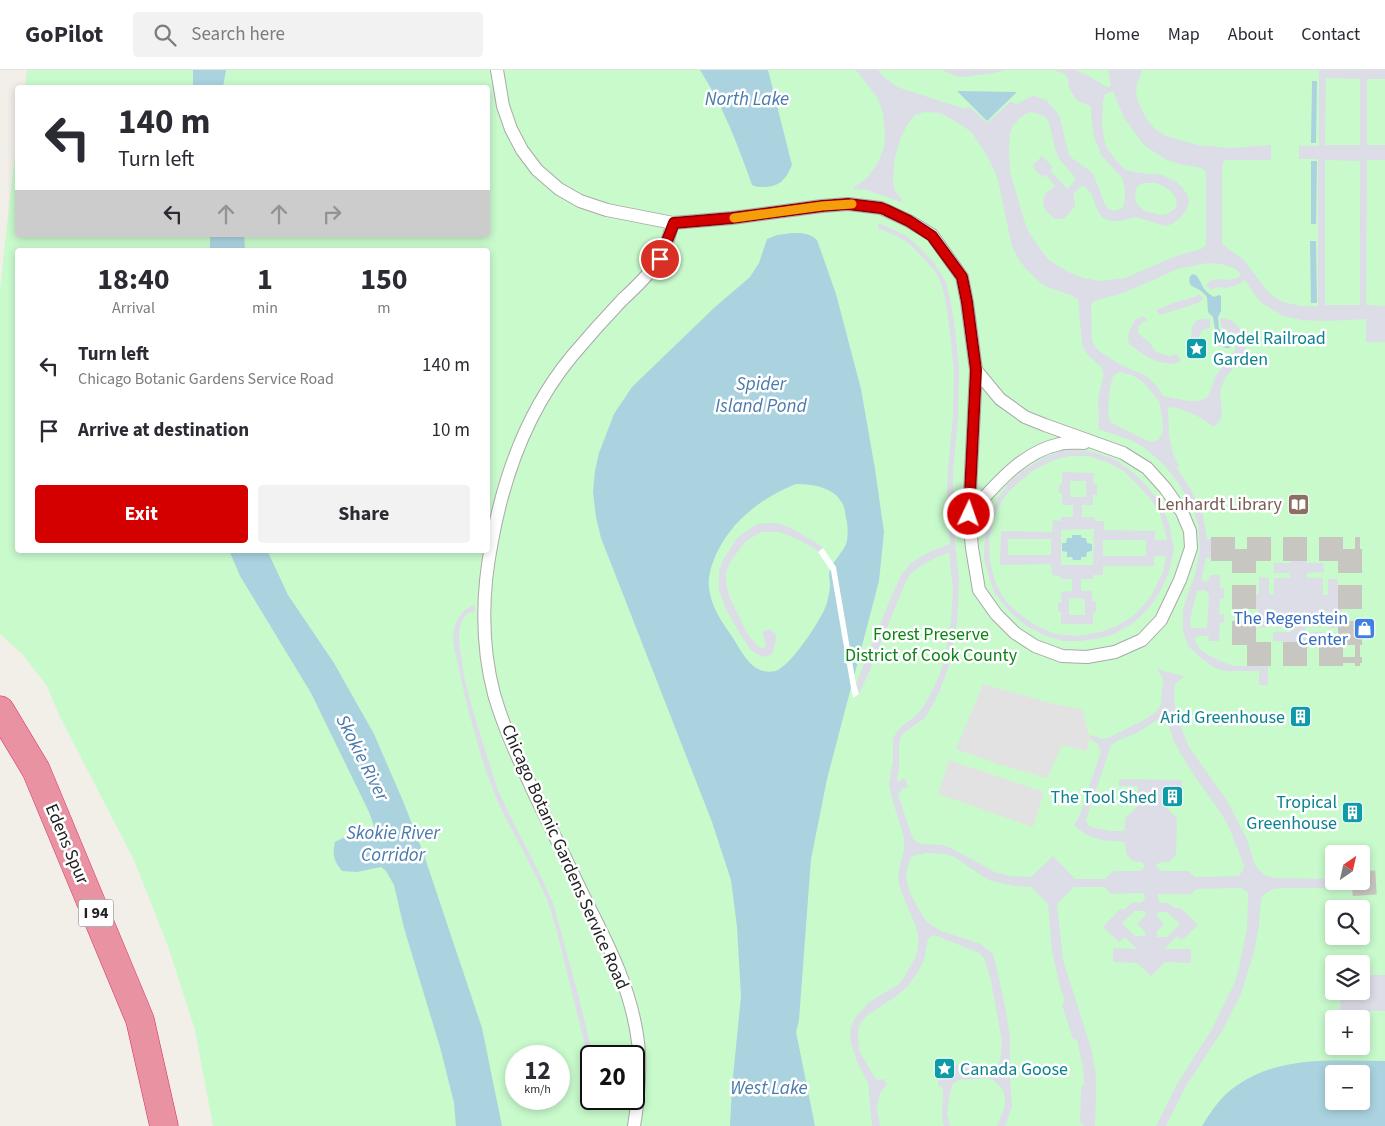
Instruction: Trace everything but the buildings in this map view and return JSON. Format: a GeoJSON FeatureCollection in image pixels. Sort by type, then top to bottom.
{"type":"FeatureCollection","features":[{"type":"Feature","properties":{"kind":"highway","name":"Edens Spur"},"geometry":{"type":"LineString","coordinates":[[0,710],[36,770],[140,1020],[164,1126]]}},
{"type":"Feature","properties":{"kind":"lane"},"geometry":{"type":"LineString","coordinates":[[497,70],[503,106],[511,129],[522,150],[537,170],[559,189],[580,201],[607,210],[674,223],[848,204],[881,208],[909,221],[932,236],[962,277],[967,302],[976,370],[969,514],[979,590],[996,614],[1015,633],[1034,646],[1062,656],[1088,657],[1115,652],[1142,640],[1162,620],[1180,580],[1191,548],[1190,531],[1182,512],[1166,488],[1147,468],[1123,453],[1026,417],[1000,400],[976,370]]}},
{"type":"Feature","properties":{"kind":"lane","name":"Chicago Botanic Gardens Service Road"},"geometry":{"type":"LineString","coordinates":[[490,551],[501,498],[514,459],[541,400],[571,358],[660,259],[674,223]]}},
{"type":"Feature","properties":{"kind":"lane"},"geometry":{"type":"LineString","coordinates":[[969,514],[998,482],[1024,459],[1041,450],[1062,444],[1094,443]]}},
{"type":"Feature","properties":{"kind":"lane","name":"Chicago Botanic Gardens Service Road"},"geometry":{"type":"LineString","coordinates":[[490,553],[484,606],[488,660],[494,693],[516,754],[608,945],[632,1006],[639,1044],[639,1082],[634,1126]]}},
{"type":"Feature","properties":{"kind":"green space","name":"Forest Preserve District of Cook County"},"geometry":{"type":"Polygon","coordinates":[[[27,70],[1385,70],[1385,1126],[213,1126],[195,1030],[168,946],[134,860],[60,717],[47,686],[23,655],[0,634],[0,290],[15,155],[15,237],[490,237],[490,85],[25,85],[27,70]]]}},
{"type":"Feature","properties":{"kind":"shaded area"},"geometry":{"type":"Polygon","coordinates":[[[856,70],[878,70],[897,87],[965,109],[970,107],[987,123],[1010,102],[1017,104],[1035,96],[1046,100],[1060,118],[1069,155],[1093,173],[1105,205],[1114,211],[1121,209],[1124,204],[1125,188],[1122,178],[1102,156],[1094,137],[1091,106],[1076,99],[1069,88],[1068,78],[1063,73],[1053,70],[1075,70],[1107,87],[1111,86],[1108,70],[1142,70],[1137,83],[1136,95],[1146,118],[1154,128],[1164,135],[1197,145],[1231,148],[1271,145],[1271,160],[1225,160],[1222,165],[1222,243],[1243,259],[1271,295],[1283,302],[1301,306],[1318,306],[1318,159],[1299,159],[1299,146],[1319,146],[1319,70],[1385,70],[1385,79],[1367,79],[1367,145],[1385,145],[1385,160],[1367,160],[1366,305],[1385,306],[1385,342],[1366,342],[1366,319],[1325,321],[1301,320],[1284,316],[1265,305],[1256,297],[1245,280],[1235,286],[1226,288],[1216,287],[1211,290],[1206,286],[1208,282],[1238,278],[1241,274],[1236,269],[1221,264],[1208,263],[1178,269],[1123,293],[1094,301],[1091,305],[1092,340],[1099,351],[1123,366],[1147,376],[1163,396],[1189,401],[1198,401],[1209,395],[1215,377],[1235,350],[1236,339],[1221,327],[1220,318],[1231,320],[1242,332],[1246,345],[1245,351],[1243,358],[1227,375],[1222,385],[1220,394],[1222,413],[1220,420],[1213,426],[1183,410],[1172,407],[1168,408],[1169,435],[1173,454],[1179,466],[1177,468],[1190,488],[1203,515],[1207,539],[1211,539],[1211,558],[1206,558],[1202,580],[1205,582],[1211,575],[1220,575],[1220,588],[1224,589],[1224,598],[1220,599],[1219,614],[1224,614],[1224,623],[1220,623],[1219,641],[1208,641],[1209,636],[1200,636],[1195,638],[1196,644],[1210,656],[1225,663],[1235,666],[1268,666],[1268,685],[1259,685],[1259,671],[1224,671],[1213,667],[1188,646],[1183,631],[1183,609],[1195,574],[1200,549],[1198,524],[1192,506],[1179,484],[1165,466],[1154,456],[1130,440],[1098,429],[1098,398],[1103,372],[1101,367],[1087,354],[1082,345],[1078,300],[1071,295],[1042,284],[1025,268],[1018,258],[1012,247],[998,180],[987,155],[971,132],[940,113],[924,112],[915,115],[900,139],[894,162],[893,184],[895,191],[902,199],[901,202],[867,190],[852,189],[867,178],[880,158],[884,147],[883,113],[877,97],[856,70]],[[1326,78],[1325,145],[1360,145],[1360,79],[1326,78]],[[1113,91],[1105,94],[1102,125],[1105,143],[1120,165],[1126,170],[1162,175],[1175,181],[1188,196],[1189,203],[1186,211],[1172,224],[1165,226],[1136,217],[1111,221],[1102,217],[1091,193],[1084,186],[1080,187],[1073,194],[1075,206],[1068,215],[1063,219],[1055,219],[1044,207],[1043,200],[1045,194],[1055,186],[1045,174],[1042,177],[1032,166],[1042,156],[1053,167],[1050,170],[1067,189],[1075,179],[1060,160],[1055,149],[1049,122],[1039,114],[1031,112],[1025,114],[1013,126],[1010,132],[1009,150],[1010,172],[1025,223],[1040,249],[1048,259],[1070,273],[1100,281],[1125,278],[1176,256],[1201,249],[1206,243],[1206,172],[1202,168],[1178,164],[1163,158],[1144,145],[1124,118],[1113,91]],[[1325,160],[1325,305],[1360,305],[1360,161],[1325,160]],[[1143,183],[1136,189],[1135,200],[1145,211],[1162,215],[1175,209],[1176,199],[1171,191],[1163,186],[1156,183],[1143,183]],[[1120,372],[1114,375],[1108,410],[1111,423],[1150,442],[1158,440],[1163,432],[1159,401],[1144,383],[1132,375],[1120,372]],[[1205,590],[1197,591],[1190,620],[1191,628],[1207,628],[1209,596],[1205,590]]]}},
{"type":"Feature","properties":{"kind":"shaded area"},"geometry":{"type":"Polygon","coordinates":[[[942,70],[1005,70],[963,77],[942,70]]]}},
{"type":"Feature","properties":{"kind":"shaded area"},"geometry":{"type":"Polygon","coordinates":[[[879,223],[905,235],[916,244],[933,261],[946,282],[955,329],[959,369],[958,420],[953,472],[955,543],[959,578],[957,623],[949,665],[939,693],[925,718],[905,732],[899,742],[897,779],[898,782],[905,778],[908,787],[903,788],[898,794],[911,834],[916,842],[942,845],[995,872],[1010,876],[1031,877],[1053,856],[1075,879],[1105,879],[1114,871],[1141,871],[1145,866],[1141,862],[1133,861],[1126,854],[1124,842],[1101,840],[1087,835],[1074,826],[1079,817],[1101,751],[1097,743],[1090,739],[1091,735],[1102,739],[1108,738],[1146,719],[1157,711],[1161,704],[1163,680],[1157,669],[1184,676],[1175,684],[1174,696],[1176,713],[1183,732],[1189,747],[1226,799],[1247,839],[1255,865],[1266,876],[1276,878],[1325,879],[1325,888],[1281,888],[1273,889],[1263,895],[1254,952],[1241,994],[1222,1031],[1186,1086],[1166,1126],[1156,1126],[1176,1086],[1212,1029],[1235,982],[1247,929],[1247,892],[1241,888],[1235,888],[1196,889],[1191,894],[1158,894],[1158,900],[1161,903],[1169,903],[1174,908],[1181,908],[1198,925],[1182,940],[1177,936],[1164,949],[1191,949],[1191,963],[1165,962],[1151,976],[1137,963],[1113,962],[1113,948],[1137,949],[1125,937],[1119,942],[1103,927],[1121,908],[1124,910],[1133,902],[1141,903],[1145,899],[1144,893],[1111,894],[1105,887],[1074,887],[1057,904],[1063,960],[1092,1051],[1096,1077],[1095,1126],[1084,1126],[1080,1122],[1081,1087],[1084,1084],[1083,1068],[1077,1040],[1073,1039],[1062,1005],[1065,1001],[1052,951],[1048,904],[1031,887],[991,881],[955,857],[945,854],[926,853],[911,858],[906,878],[910,893],[922,915],[928,923],[941,931],[981,944],[993,954],[1010,1037],[1012,1106],[1005,1126],[997,1126],[1005,1101],[1004,1092],[1000,1086],[993,1080],[986,1078],[958,1080],[952,1085],[949,1098],[947,1114],[950,1126],[944,1126],[942,1119],[943,1088],[938,1086],[938,1081],[945,1074],[947,1064],[986,1069],[993,1068],[1000,1061],[1002,1041],[991,981],[984,958],[979,953],[934,935],[928,939],[924,960],[908,986],[866,1016],[860,1024],[858,1032],[859,1050],[875,1078],[878,1080],[884,1079],[887,1085],[881,1091],[879,1097],[877,1110],[880,1126],[872,1126],[868,1083],[857,1062],[850,1040],[851,1027],[855,1018],[869,1002],[898,985],[916,956],[918,947],[918,935],[915,924],[899,884],[898,874],[904,849],[904,838],[889,784],[893,760],[893,739],[901,727],[918,714],[924,706],[940,674],[946,651],[953,592],[949,552],[923,564],[910,574],[859,694],[856,684],[902,574],[911,563],[931,551],[950,544],[947,493],[953,417],[954,371],[945,298],[935,271],[917,251],[896,236],[878,228],[879,223]],[[1161,718],[1111,745],[1086,820],[1088,825],[1110,831],[1125,830],[1125,818],[1138,806],[1138,786],[1119,786],[1119,779],[1182,780],[1182,787],[1165,787],[1164,806],[1177,818],[1176,855],[1169,862],[1160,862],[1156,866],[1161,871],[1188,871],[1195,877],[1239,876],[1244,866],[1230,830],[1221,813],[1196,778],[1174,742],[1167,721],[1161,718]],[[1135,911],[1122,923],[1135,936],[1145,936],[1145,931],[1137,924],[1145,916],[1145,911],[1135,911]],[[1157,912],[1157,916],[1164,924],[1157,931],[1157,937],[1167,937],[1180,924],[1167,912],[1157,912]]]}},
{"type":"Feature","properties":{"kind":"shaded area"},"geometry":{"type":"Polygon","coordinates":[[[1198,294],[1204,298],[1192,305],[1160,315],[1156,310],[1195,297],[1198,294]]]}},
{"type":"Feature","properties":{"kind":"shaded area"},"geometry":{"type":"Polygon","coordinates":[[[1143,316],[1148,320],[1141,323],[1138,327],[1138,333],[1151,344],[1156,352],[1170,356],[1177,354],[1181,362],[1171,364],[1159,362],[1147,357],[1129,344],[1129,331],[1135,320],[1143,316]]]}},
{"type":"Feature","properties":{"kind":"shaded area"},"geometry":{"type":"Polygon","coordinates":[[[1210,319],[1210,328],[1204,329],[1201,332],[1191,353],[1187,345],[1191,338],[1192,327],[1197,320],[1210,319]]]}},
{"type":"Feature","properties":{"kind":"shaded area"},"geometry":{"type":"Polygon","coordinates":[[[1061,451],[1094,452],[1114,459],[1129,469],[1156,497],[1169,524],[1174,549],[1169,572],[1161,590],[1151,605],[1130,625],[1114,634],[1100,638],[1063,641],[1028,627],[1015,617],[994,592],[984,558],[987,522],[998,498],[1008,484],[1022,471],[1045,457],[1061,451]],[[1069,456],[1051,461],[1031,472],[1009,491],[1000,504],[994,518],[989,539],[990,561],[995,581],[1001,594],[1009,605],[1022,616],[1033,624],[1055,634],[1078,636],[1101,632],[1117,626],[1133,616],[1151,596],[1163,572],[1166,556],[1154,556],[1154,566],[1103,566],[1103,575],[1094,575],[1093,579],[1081,579],[1081,591],[1092,591],[1092,601],[1096,602],[1093,624],[1061,624],[1061,612],[1058,612],[1058,603],[1062,602],[1061,592],[1072,591],[1072,579],[1060,579],[1060,576],[1052,575],[1051,564],[1000,565],[1001,531],[1052,532],[1053,520],[1061,521],[1061,517],[1073,517],[1073,505],[1062,505],[1062,493],[1059,493],[1059,485],[1062,484],[1062,472],[1094,473],[1093,483],[1097,484],[1097,495],[1093,495],[1093,505],[1082,505],[1082,517],[1094,517],[1095,521],[1104,521],[1104,530],[1155,531],[1155,540],[1167,540],[1160,513],[1150,498],[1124,471],[1089,456],[1069,456]],[[1070,481],[1070,497],[1086,497],[1086,481],[1070,481]],[[1094,529],[1061,530],[1061,565],[1093,565],[1094,529]],[[1008,539],[1008,555],[1051,555],[1051,539],[1008,539]],[[1103,540],[1103,556],[1146,556],[1146,540],[1103,540]],[[1069,598],[1069,615],[1085,615],[1085,599],[1069,598]]]}},
{"type":"Feature","properties":{"kind":"shaded area"},"geometry":{"type":"Polygon","coordinates":[[[778,523],[791,528],[823,548],[818,552],[797,539],[779,532],[761,532],[745,542],[731,561],[726,573],[726,583],[729,596],[748,635],[762,649],[766,646],[763,632],[770,629],[776,634],[773,652],[762,657],[751,650],[726,609],[719,591],[719,571],[723,560],[737,538],[758,524],[778,523]]]}},
{"type":"Feature","properties":{"kind":"shaded area"},"geometry":{"type":"Polygon","coordinates":[[[1291,559],[1307,559],[1307,563],[1323,563],[1324,572],[1307,573],[1307,578],[1323,578],[1323,595],[1328,595],[1328,579],[1338,579],[1338,594],[1343,595],[1342,611],[1338,611],[1337,628],[1328,628],[1327,611],[1323,610],[1323,626],[1305,627],[1306,632],[1323,632],[1323,642],[1306,642],[1306,646],[1291,646],[1291,642],[1273,641],[1273,632],[1291,632],[1291,627],[1274,627],[1274,609],[1269,609],[1269,627],[1258,627],[1259,609],[1254,608],[1254,595],[1259,594],[1259,577],[1269,578],[1269,594],[1274,595],[1274,578],[1290,578],[1290,573],[1274,573],[1274,563],[1291,563],[1291,559]]]}},
{"type":"Feature","properties":{"kind":"shaded area"},"geometry":{"type":"Polygon","coordinates":[[[475,604],[475,611],[468,613],[464,617],[459,629],[464,676],[473,711],[497,788],[553,903],[590,1045],[585,1045],[548,902],[500,807],[485,769],[467,706],[453,642],[454,629],[458,618],[465,610],[475,604]]]}},
{"type":"Feature","properties":{"kind":"shaded area"},"geometry":{"type":"Polygon","coordinates":[[[983,684],[1050,703],[1083,710],[1088,734],[1091,735],[1086,751],[1062,745],[1047,778],[1001,765],[956,749],[983,684]]]}},
{"type":"Feature","properties":{"kind":"shaded area"},"geometry":{"type":"Polygon","coordinates":[[[949,760],[1044,792],[1033,827],[938,794],[949,760]]]}},
{"type":"Feature","properties":{"kind":"shaded area"},"geometry":{"type":"Polygon","coordinates":[[[1370,975],[1385,975],[1385,1011],[1340,1010],[1341,1000],[1370,1000],[1370,975]]]}},
{"type":"Feature","properties":{"kind":"water"},"geometry":{"type":"Polygon","coordinates":[[[193,70],[226,70],[223,85],[193,85],[193,70]]]}},
{"type":"Feature","properties":{"kind":"water","name":"North Lake"},"geometry":{"type":"Polygon","coordinates":[[[700,70],[768,70],[792,165],[787,175],[778,184],[759,187],[752,185],[729,126],[700,70]]]}},
{"type":"Feature","properties":{"kind":"water"},"geometry":{"type":"Polygon","coordinates":[[[1312,81],[1317,81],[1316,143],[1311,143],[1312,81]]]}},
{"type":"Feature","properties":{"kind":"water"},"geometry":{"type":"Polygon","coordinates":[[[957,91],[1017,92],[987,121],[957,91]]]}},
{"type":"Feature","properties":{"kind":"water"},"geometry":{"type":"Polygon","coordinates":[[[1311,161],[1317,161],[1316,224],[1311,224],[1311,161]]]}},
{"type":"Feature","properties":{"kind":"water","name":"Spider Island Pond"},"geometry":{"type":"Polygon","coordinates":[[[802,233],[812,236],[817,240],[836,294],[861,389],[884,532],[879,581],[827,779],[811,859],[799,1020],[796,1032],[815,1126],[730,1126],[741,996],[737,927],[731,880],[712,822],[601,538],[593,492],[599,453],[614,414],[632,387],[715,307],[750,277],[759,263],[767,239],[777,235],[802,233]],[[796,484],[782,490],[746,514],[719,548],[710,571],[709,588],[717,613],[744,656],[758,669],[763,671],[775,671],[784,665],[799,650],[813,629],[827,603],[830,587],[830,570],[847,541],[848,532],[845,510],[838,498],[828,490],[796,484]]]}},
{"type":"Feature","properties":{"kind":"water"},"geometry":{"type":"Polygon","coordinates":[[[210,237],[244,237],[245,248],[210,248],[210,237]]]}},
{"type":"Feature","properties":{"kind":"water"},"geometry":{"type":"Polygon","coordinates":[[[1310,241],[1316,241],[1317,303],[1311,303],[1310,241]]]}},
{"type":"Feature","properties":{"kind":"water"},"geometry":{"type":"Polygon","coordinates":[[[1193,274],[1197,276],[1205,290],[1210,294],[1214,297],[1221,296],[1221,311],[1218,317],[1219,329],[1227,333],[1232,340],[1230,348],[1219,345],[1219,335],[1215,329],[1213,317],[1208,312],[1207,297],[1189,282],[1190,276],[1193,274]]]}},
{"type":"Feature","properties":{"kind":"water"},"geometry":{"type":"Polygon","coordinates":[[[1072,535],[1081,535],[1082,538],[1086,538],[1087,543],[1092,544],[1092,551],[1087,552],[1086,557],[1081,557],[1081,560],[1073,560],[1072,557],[1067,557],[1067,552],[1062,551],[1062,543],[1066,543],[1067,538],[1072,538],[1072,535]]]}},
{"type":"Feature","properties":{"kind":"water","name":"Skokie River Corridor"},"geometry":{"type":"Polygon","coordinates":[[[230,553],[268,553],[288,595],[334,663],[374,734],[423,852],[482,1028],[502,1126],[456,1126],[454,1103],[440,1047],[404,928],[394,885],[386,871],[381,867],[357,872],[342,871],[334,858],[335,842],[343,838],[371,833],[374,826],[369,812],[311,693],[240,576],[230,553]]]}},
{"type":"Feature","properties":{"kind":"water"},"geometry":{"type":"Polygon","coordinates":[[[1322,1061],[1385,1061],[1385,1126],[1202,1126],[1218,1102],[1242,1082],[1261,1072],[1281,1066],[1322,1061]]]}},
{"type":"Feature","properties":{"kind":"pier"},"geometry":{"type":"Polygon","coordinates":[[[823,548],[836,567],[859,694],[853,698],[831,571],[818,552],[823,548]]]}},
{"type":"Feature","properties":{"kind":"tunnel"},"geometry":{"type":"LineString","coordinates":[[1211,549],[1360,549]]}},
{"type":"Feature","properties":{"kind":"tunnel"},"geometry":{"type":"LineString","coordinates":[[1244,549],[1244,654],[1360,654]]}},
{"type":"Feature","properties":{"kind":"tunnel"},"geometry":{"type":"LineString","coordinates":[[1350,549],[1350,663]]}},
{"type":"Feature","properties":{"kind":"tunnel"},"geometry":{"type":"LineString","coordinates":[[1370,883],[1385,882]]}},
{"type":"Feature","properties":{"kind":"slow traffic"},"geometry":{"type":"LineString","coordinates":[[734,218],[822,206],[852,204]]}},
{"type":"Feature","properties":{"kind":"place","name":"Model Railroad Garden"},"geometry":{"type":"Point","coordinates":[1197,348]}},
{"type":"Feature","properties":{"kind":"place","name":"Lenhardt Library"},"geometry":{"type":"Point","coordinates":[1298,504]}},
{"type":"Feature","properties":{"kind":"place","name":"The Regenstein Center"},"geometry":{"type":"Point","coordinates":[1364,628]}},
{"type":"Feature","properties":{"kind":"place","name":"Arid Greenhouse"},"geometry":{"type":"Point","coordinates":[1301,717]}},
{"type":"Feature","properties":{"kind":"place","name":"The Tool Shed"},"geometry":{"type":"Point","coordinates":[1173,797]}},
{"type":"Feature","properties":{"kind":"place","name":"Tropical Greenhouse"},"geometry":{"type":"Point","coordinates":[1353,812]}},
{"type":"Feature","properties":{"kind":"place","name":"Canada Goose"},"geometry":{"type":"Point","coordinates":[944,1069]}},
{"type":"Feature","properties":{"kind":"route"},"geometry":{"type":"LineString","coordinates":[[660,259],[674,223],[732,218],[822,206],[848,204],[881,208],[909,221],[932,236],[962,277],[967,302],[976,370],[969,514]]}},
{"type":"Feature","properties":{"kind":"water label","name":"Skokie River"},"geometry":{"type":"Point","coordinates":[362,758]}},
{"type":"Feature","properties":{"kind":"water label","name":"West Lake"},"geometry":{"type":"Point","coordinates":[769,1088]}}]}
